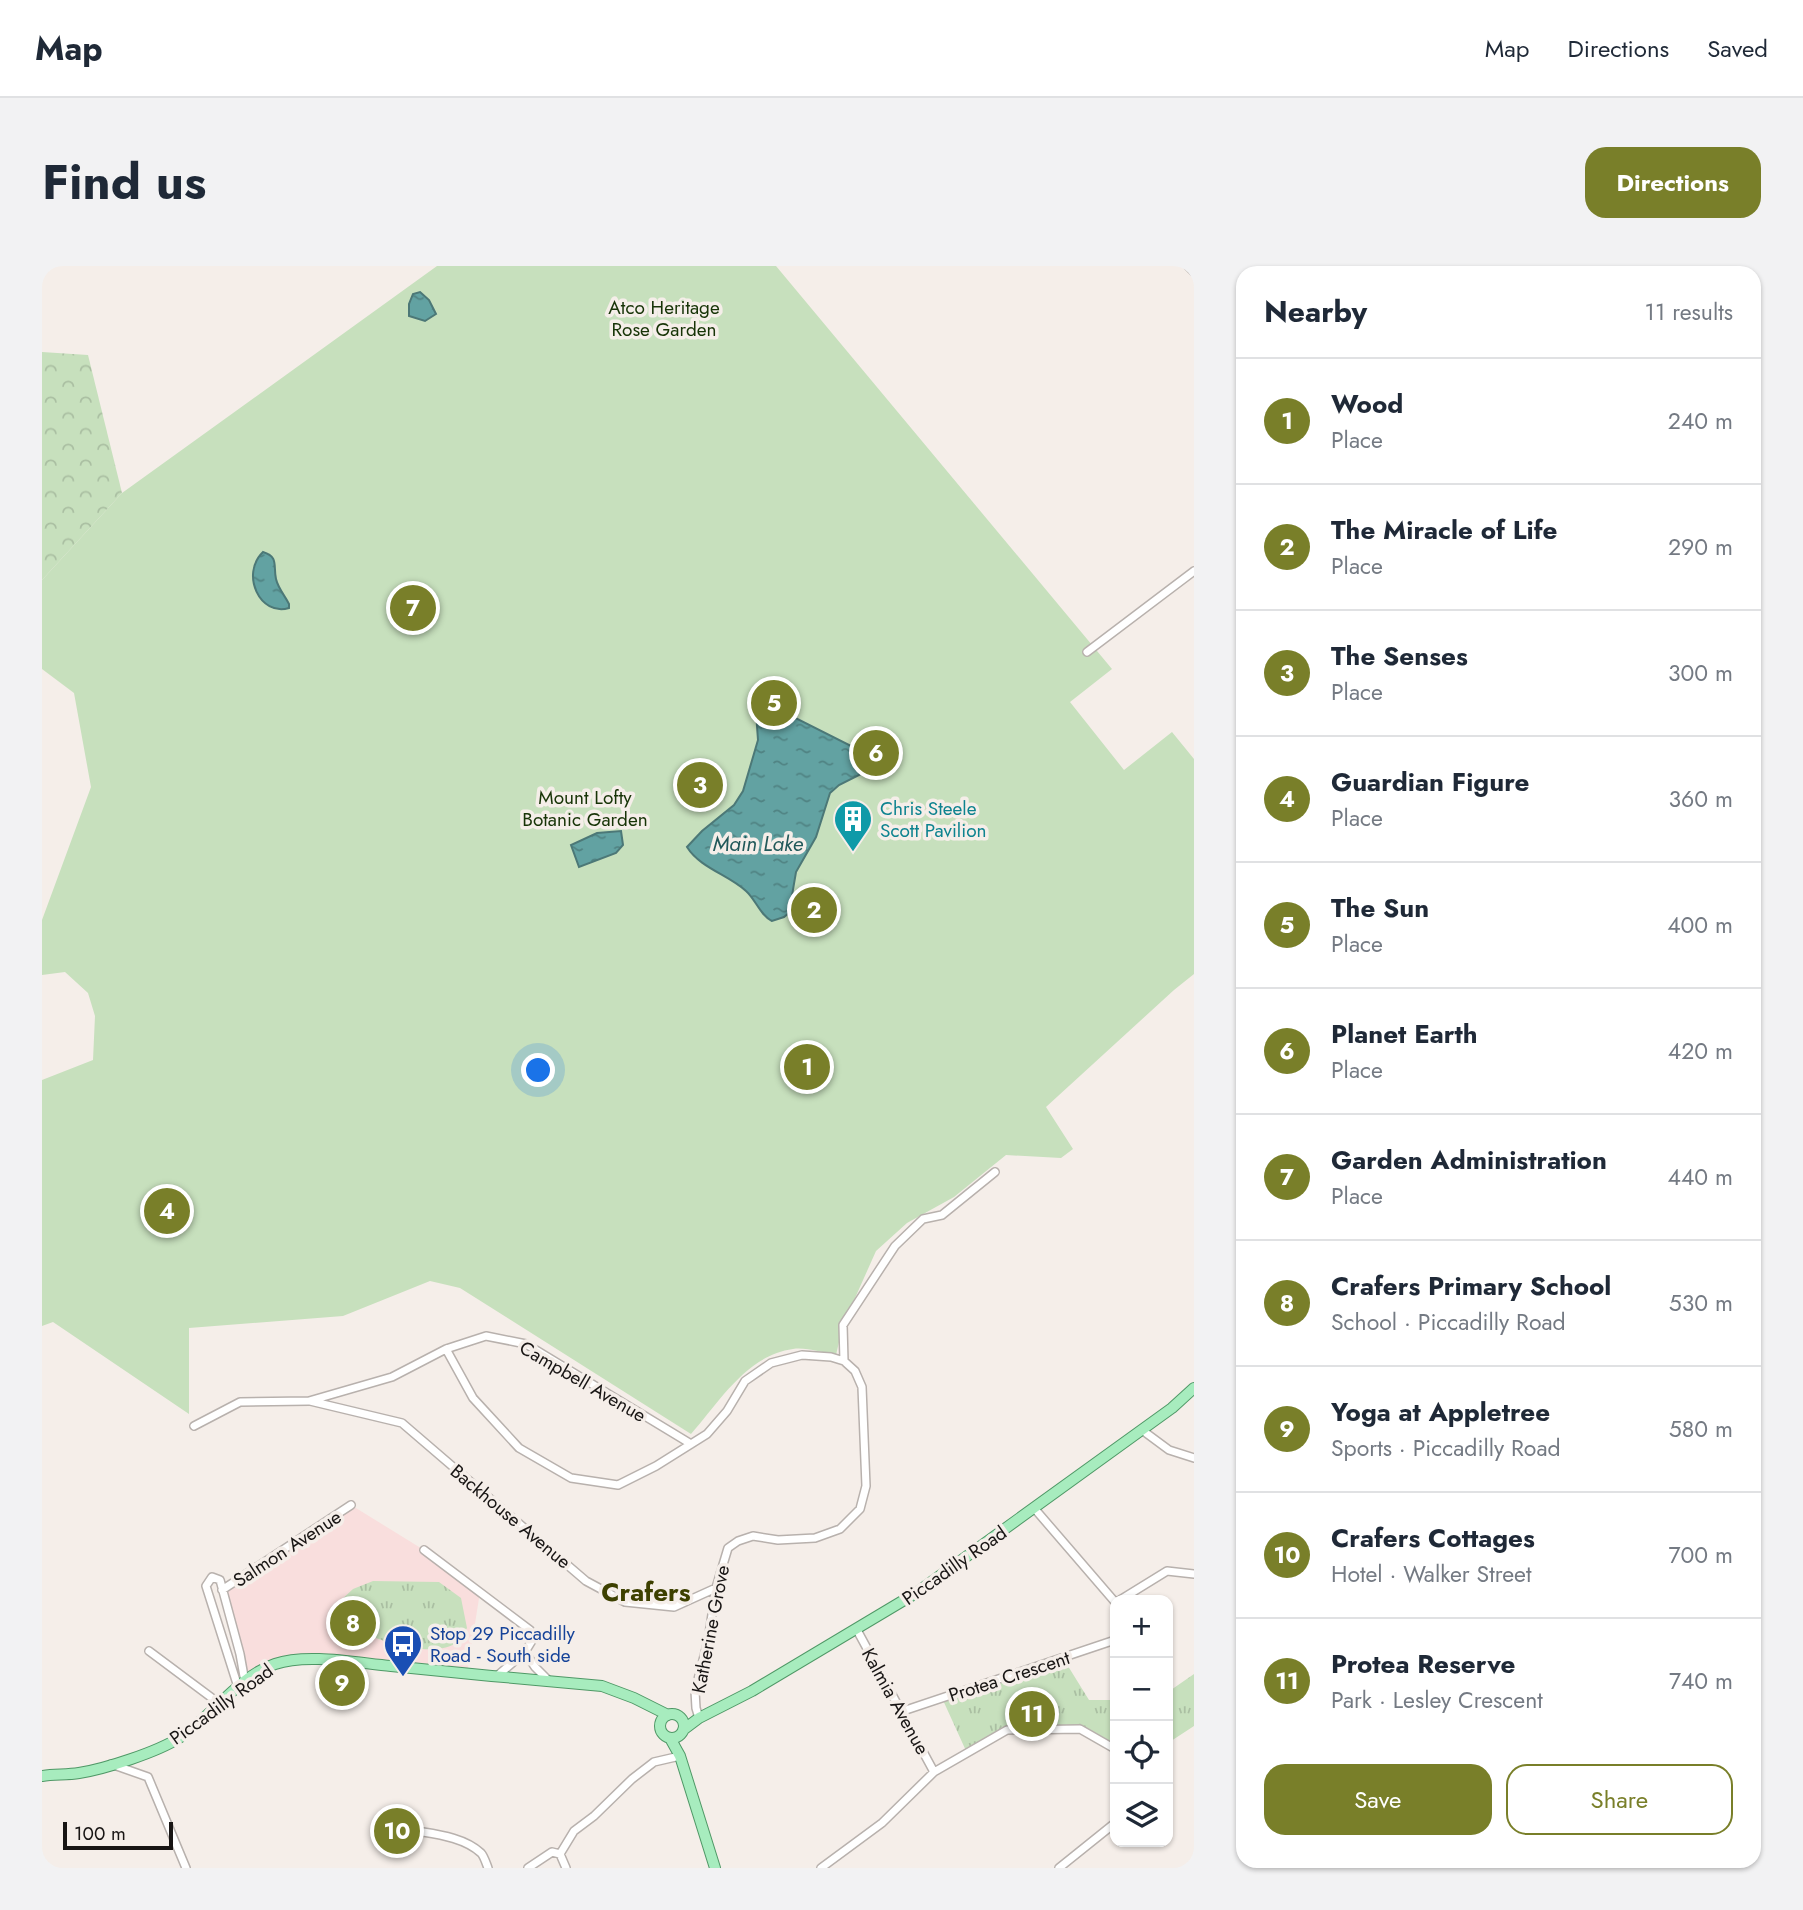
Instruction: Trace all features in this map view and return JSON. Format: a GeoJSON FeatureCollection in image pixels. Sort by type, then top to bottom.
{"type":"FeatureCollection","features":[{"type":"Feature","properties":{"kind":"main road","name":"Piccadilly Road"},"geometry":{"type":"LineString","coordinates":[[682,1731],[699,1718],[752,1691],[916,1593],[1172,1408],[1194,1388]]}},
{"type":"Feature","properties":{"kind":"main road","name":"Piccadilly Road"},"geometry":{"type":"LineString","coordinates":[[42,1776],[79,1773],[177,1740],[198,1725],[242,1685],[275,1664],[304,1659],[602,1686],[651,1706],[668,1717]]}},
{"type":"Feature","properties":{"kind":"main road"},"geometry":{"type":"LineString","coordinates":[[668,1717],[699,1718]]}},
{"type":"Feature","properties":{"kind":"main road"},"geometry":{"type":"LineString","coordinates":[[668,1717],[683,1721],[680,1756]]}},
{"type":"Feature","properties":{"kind":"main road"},"geometry":{"type":"LineString","coordinates":[[668,1717],[660,1731],[670,1738],[680,1756],[715,1868]]}},
{"type":"Feature","properties":{"kind":"main road"},"geometry":{"type":"LineString","coordinates":[[670,1738],[675,1738],[682,1731]]}},
{"type":"Feature","properties":{"kind":"street"},"geometry":{"type":"LineString","coordinates":[[1188,266],[1194,272]]}},
{"type":"Feature","properties":{"kind":"street"},"geometry":{"type":"LineString","coordinates":[[1087,652],[1194,570]]}},
{"type":"Feature","properties":{"kind":"street"},"geometry":{"type":"LineString","coordinates":[[446,1349],[473,1398],[519,1448],[571,1478],[618,1485],[656,1466],[707,1434],[727,1410],[745,1381],[771,1363],[802,1355],[831,1357],[844,1361],[843,1325],[895,1246],[923,1219],[942,1215],[995,1172]]}},
{"type":"Feature","properties":{"kind":"street","name":"Campbell Avenue"},"geometry":{"type":"LineString","coordinates":[[194,1426],[240,1402],[309,1401],[392,1377],[446,1349],[486,1336],[526,1344],[691,1444]]}},
{"type":"Feature","properties":{"kind":"street","name":"Katherine Grove"},"geometry":{"type":"LineString","coordinates":[[699,1718],[695,1691],[708,1641],[716,1588],[728,1548],[753,1536],[778,1540],[815,1538],[840,1529],[860,1509],[866,1486],[862,1387],[855,1371],[844,1361]]}},
{"type":"Feature","properties":{"kind":"street","name":"Backhouse Avenue"},"geometry":{"type":"LineString","coordinates":[[309,1401],[402,1423],[586,1581],[625,1602],[674,1606],[716,1588]]}},
{"type":"Feature","properties":{"kind":"street"},"geometry":{"type":"LineString","coordinates":[[1142,1430],[1169,1450],[1194,1458]]}},
{"type":"Feature","properties":{"kind":"street","name":"Salmon Avenue"},"geometry":{"type":"LineString","coordinates":[[222,1590],[351,1505]]}},
{"type":"Feature","properties":{"kind":"street"},"geometry":{"type":"LineString","coordinates":[[1034,1508],[1113,1595]]}},
{"type":"Feature","properties":{"kind":"street"},"geometry":{"type":"LineString","coordinates":[[424,1550],[530,1630],[533,1639],[525,1652],[497,1676]]}},
{"type":"Feature","properties":{"kind":"street"},"geometry":{"type":"LineString","coordinates":[[1128,1595],[1167,1571],[1194,1574]]}},
{"type":"Feature","properties":{"kind":"street"},"geometry":{"type":"LineString","coordinates":[[212,1577],[220,1580],[242,1685],[206,1586],[212,1577]]}},
{"type":"Feature","properties":{"kind":"street","name":"Kalmia Avenue"},"geometry":{"type":"LineString","coordinates":[[857,1630],[934,1772]]}},
{"type":"Feature","properties":{"kind":"street","name":"Protea Crescent"},"geometry":{"type":"LineString","coordinates":[[903,1711],[1110,1642]]}},
{"type":"Feature","properties":{"kind":"street"},"geometry":{"type":"LineString","coordinates":[[149,1651],[220,1704]]}},
{"type":"Feature","properties":{"kind":"street"},"geometry":{"type":"LineString","coordinates":[[525,1652],[550,1682]]}},
{"type":"Feature","properties":{"kind":"street"},"geometry":{"type":"LineString","coordinates":[[821,1868],[882,1823],[934,1772],[1007,1730],[1080,1729],[1110,1746]]}},
{"type":"Feature","properties":{"kind":"street"},"geometry":{"type":"LineString","coordinates":[[560,1854],[574,1832],[632,1779],[654,1762],[680,1756]]}},
{"type":"Feature","properties":{"kind":"street"},"geometry":{"type":"LineString","coordinates":[[111,1764],[148,1777],[186,1868]]}},
{"type":"Feature","properties":{"kind":"street"},"geometry":{"type":"LineString","coordinates":[[1059,1868],[1110,1827]]}},
{"type":"Feature","properties":{"kind":"street"},"geometry":{"type":"LineString","coordinates":[[423,1832],[450,1837],[467,1844],[482,1854],[488,1868]]}},
{"type":"Feature","properties":{"kind":"street"},"geometry":{"type":"LineString","coordinates":[[528,1868],[552,1852],[560,1854]]}},
{"type":"Feature","properties":{"kind":"street"},"geometry":{"type":"LineString","coordinates":[[560,1854],[566,1868]]}},
{"type":"Feature","properties":{"kind":"shaded area"},"geometry":{"type":"Polygon","coordinates":[[[351,1505],[424,1550],[480,1592],[467,1674],[294,1660],[245,1682],[222,1590],[351,1505]]]}},
{"type":"Feature","properties":{"kind":"green space","name":"Mount Lofty Botanic Garden"},"geometry":{"type":"Polygon","coordinates":[[[437,266],[776,266],[1112,669],[1070,702],[1124,770],[1172,732],[1194,759],[1194,974],[1046,1107],[1073,1149],[1061,1158],[1006,1155],[954,1197],[907,1223],[876,1251],[843,1325],[836,1355],[809,1349],[793,1349],[762,1360],[735,1382],[691,1434],[460,1288],[430,1281],[343,1316],[189,1328],[189,1414],[53,1322],[42,1326],[42,1080],[93,1060],[95,1016],[88,993],[65,972],[42,975],[42,920],[91,787],[74,693],[42,669],[42,580],[122,493],[437,266]]]}},
{"type":"Feature","properties":{"kind":"green space"},"geometry":{"type":"Polygon","coordinates":[[[42,352],[88,355],[122,493],[42,580],[42,352]]]}},
{"type":"Feature","properties":{"kind":"green space"},"geometry":{"type":"Polygon","coordinates":[[[373,1581],[439,1582],[461,1598],[467,1628],[457,1642],[435,1649],[404,1646],[361,1631],[345,1617],[340,1601],[353,1589],[373,1581]]]}},
{"type":"Feature","properties":{"kind":"green space"},"geometry":{"type":"Polygon","coordinates":[[[1063,1658],[1089,1700],[1110,1700],[1110,1746],[1080,1729],[1007,1730],[967,1753],[942,1698],[1063,1658]]]}},
{"type":"Feature","properties":{"kind":"green space"},"geometry":{"type":"Polygon","coordinates":[[[1194,1674],[1194,1726],[1173,1740],[1173,1721],[1173,1689],[1194,1674]]]}},
{"type":"Feature","properties":{"kind":"water"},"geometry":{"type":"Polygon","coordinates":[[[420,292],[429,300],[436,314],[425,321],[409,316],[409,304],[413,294],[420,292]]]}},
{"type":"Feature","properties":{"kind":"water"},"geometry":{"type":"Polygon","coordinates":[[[263,552],[273,559],[277,582],[289,608],[269,606],[257,592],[253,571],[263,552]]]}},
{"type":"Feature","properties":{"kind":"water","name":"Main Lake"},"geometry":{"type":"Polygon","coordinates":[[[758,699],[871,756],[876,764],[830,793],[816,837],[796,872],[789,913],[772,921],[764,915],[746,891],[707,866],[687,847],[734,805],[743,791],[758,740],[758,699]]]}},
{"type":"Feature","properties":{"kind":"water"},"geometry":{"type":"Polygon","coordinates":[[[621,831],[623,845],[616,853],[579,867],[571,845],[597,833],[621,831]]]}},
{"type":"Feature","properties":{"kind":"place","name":"Garden Administration"},"geometry":{"type":"Point","coordinates":[413,608]}},
{"type":"Feature","properties":{"kind":"place","name":"The Sun"},"geometry":{"type":"Point","coordinates":[774,703]}},
{"type":"Feature","properties":{"kind":"place","name":"Planet Earth"},"geometry":{"type":"Point","coordinates":[876,753]}},
{"type":"Feature","properties":{"kind":"place","name":"The Senses"},"geometry":{"type":"Point","coordinates":[700,785]}},
{"type":"Feature","properties":{"kind":"place","name":"Chris Steele Scott Pavilion"},"geometry":{"type":"Point","coordinates":[853,853]}},
{"type":"Feature","properties":{"kind":"place","name":"The Miracle of Life"},"geometry":{"type":"Point","coordinates":[814,910]}},
{"type":"Feature","properties":{"kind":"place","name":"Wood"},"geometry":{"type":"Point","coordinates":[807,1067]}},
{"type":"Feature","properties":{"kind":"place","name":"Guardian Figure"},"geometry":{"type":"Point","coordinates":[167,1211]}},
{"type":"Feature","properties":{"kind":"place","name":"Crafers Primary School"},"geometry":{"type":"Point","coordinates":[353,1623]}},
{"type":"Feature","properties":{"kind":"place","name":"Stop 29 Piccadilly Road - South side"},"geometry":{"type":"Point","coordinates":[403,1678]}},
{"type":"Feature","properties":{"kind":"place","name":"Yoga at Appletree"},"geometry":{"type":"Point","coordinates":[342,1683]}},
{"type":"Feature","properties":{"kind":"place","name":"Protea Reserve"},"geometry":{"type":"Point","coordinates":[1032,1714]}},
{"type":"Feature","properties":{"kind":"place","name":"Crafers Cottages"},"geometry":{"type":"Point","coordinates":[397,1831]}},
{"type":"Feature","properties":{"kind":"district","name":"Crafers"},"geometry":{"type":"Point","coordinates":[646,1592]}},
{"type":"Feature","properties":{"kind":"park label","name":"Atco Heritage Rose Garden"},"geometry":{"type":"Point","coordinates":[664,318]}}]}
